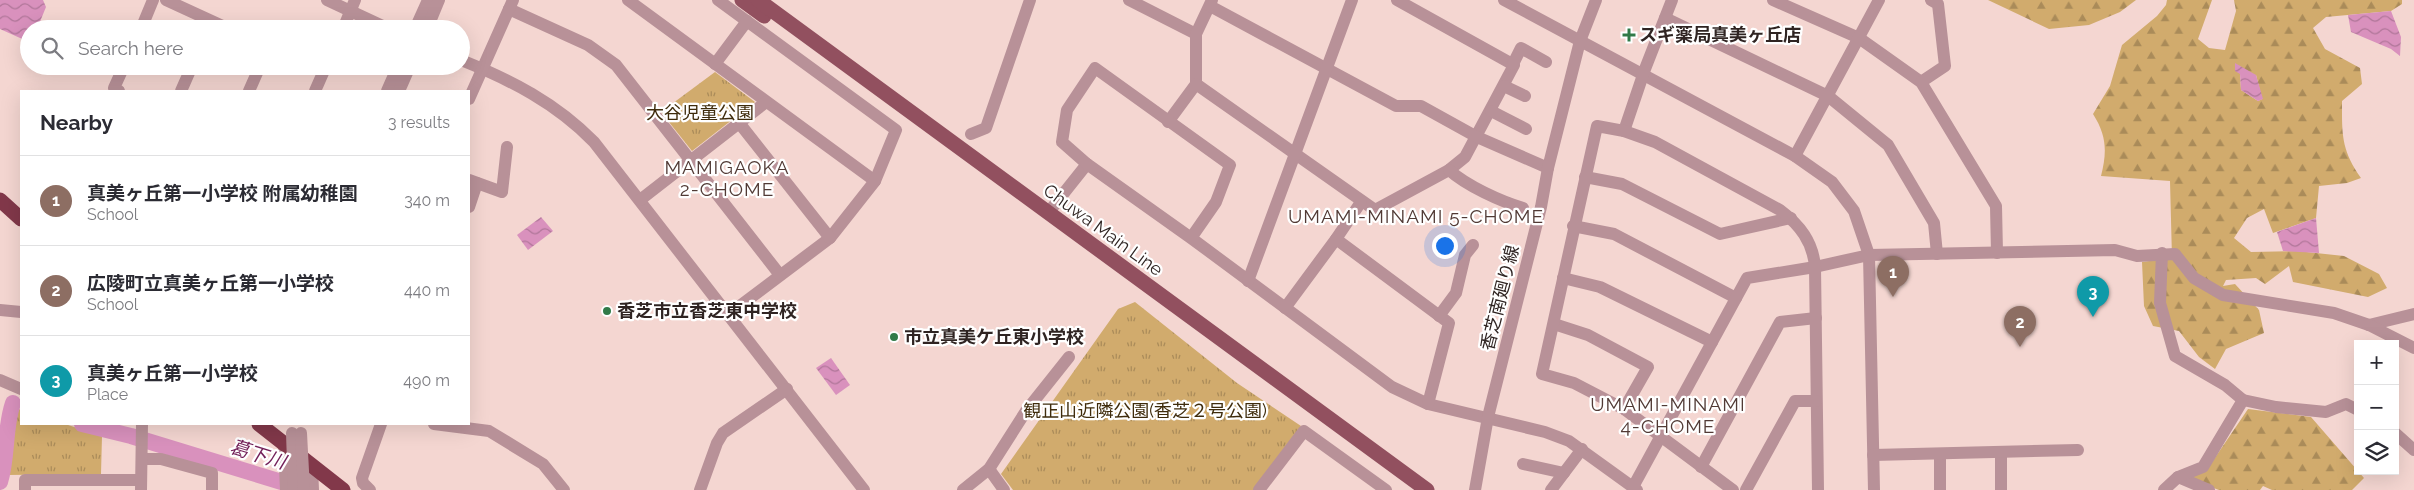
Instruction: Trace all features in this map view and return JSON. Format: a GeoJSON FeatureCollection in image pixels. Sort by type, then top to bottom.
{"type":"FeatureCollection","features":[{"type":"Feature","properties":{"kind":"highway"},"geometry":{"type":"LineString","coordinates":[[0,200],[20,218]]}},
{"type":"Feature","properties":{"kind":"highway"},"geometry":{"type":"LineString","coordinates":[[263,425],[294,432],[312,471],[343,490]]}},
{"type":"Feature","properties":{"kind":"main road","name":"Chuwa Main Line"},"geometry":{"type":"LineString","coordinates":[[742,0],[1410,490]]}},
{"type":"Feature","properties":{"kind":"main road","name":"Chuwa Main Line"},"geometry":{"type":"LineString","coordinates":[[758,0],[1427,490]]}},
{"type":"Feature","properties":{"kind":"street"},"geometry":{"type":"LineString","coordinates":[[144,20],[153,0]]}},
{"type":"Feature","properties":{"kind":"street"},"geometry":{"type":"LineString","coordinates":[[166,0],[201,20]]}},
{"type":"Feature","properties":{"kind":"street"},"geometry":{"type":"LineString","coordinates":[[327,0],[353,6],[375,20]]}},
{"type":"Feature","properties":{"kind":"street"},"geometry":{"type":"LineString","coordinates":[[419,20],[428,0]]}},
{"type":"Feature","properties":{"kind":"street"},"geometry":{"type":"LineString","coordinates":[[431,20],[439,0]]}},
{"type":"Feature","properties":{"kind":"street"},"geometry":{"type":"LineString","coordinates":[[628,0],[875,181]]}},
{"type":"Feature","properties":{"kind":"street"},"geometry":{"type":"LineString","coordinates":[[718,0],[896,130],[875,181],[830,238],[729,314]]}},
{"type":"Feature","properties":{"kind":"street"},"geometry":{"type":"LineString","coordinates":[[971,134],[986,128],[1030,0]]}},
{"type":"Feature","properties":{"kind":"street"},"geometry":{"type":"LineString","coordinates":[[1129,0],[1196,34]]}},
{"type":"Feature","properties":{"kind":"street"},"geometry":{"type":"LineString","coordinates":[[1248,281],[1352,0]]}},
{"type":"Feature","properties":{"kind":"street"},"geometry":{"type":"LineString","coordinates":[[1397,0],[1513,64]]}},
{"type":"Feature","properties":{"kind":"street"},"geometry":{"type":"LineString","coordinates":[[1504,0],[1795,156],[1832,182],[1854,211],[1869,255],[1874,490]]}},
{"type":"Feature","properties":{"kind":"street","name":"香芝南廻り線"},"geometry":{"type":"LineString","coordinates":[[1475,490],[1488,418],[1541,207],[1548,168],[1580,41],[1596,0]]}},
{"type":"Feature","properties":{"kind":"street"},"geometry":{"type":"LineString","coordinates":[[1624,131],[1672,0]]}},
{"type":"Feature","properties":{"kind":"street"},"geometry":{"type":"LineString","coordinates":[[1773,0],[1859,38],[1921,82],[1996,206],[1997,253]]}},
{"type":"Feature","properties":{"kind":"street"},"geometry":{"type":"LineString","coordinates":[[1795,156],[1878,0]]}},
{"type":"Feature","properties":{"kind":"street"},"geometry":{"type":"LineString","coordinates":[[1921,82],[1945,66],[1938,4],[1931,0]]}},
{"type":"Feature","properties":{"kind":"street"},"geometry":{"type":"LineString","coordinates":[[1168,122],[1196,84],[1196,34],[1211,3],[1325,69],[1396,106],[1420,106],[1477,137],[1548,168]]}},
{"type":"Feature","properties":{"kind":"street"},"geometry":{"type":"LineString","coordinates":[[470,97],[511,5],[588,45],[616,65],[780,275]]}},
{"type":"Feature","properties":{"kind":"street"},"geometry":{"type":"LineString","coordinates":[[347,20],[353,6]]}},
{"type":"Feature","properties":{"kind":"street"},"geometry":{"type":"LineString","coordinates":[[1665,18],[1828,96],[1888,145],[1934,224],[1937,254]]}},
{"type":"Feature","properties":{"kind":"street"},"geometry":{"type":"LineString","coordinates":[[715,64],[747,21]]}},
{"type":"Feature","properties":{"kind":"street"},"geometry":{"type":"LineString","coordinates":[[1196,84],[1361,202],[1375,210],[1449,170],[1465,158],[1504,86],[1521,48],[1546,62]]}},
{"type":"Feature","properties":{"kind":"street"},"geometry":{"type":"LineString","coordinates":[[470,64],[540,97],[581,129],[606,156],[864,490]]}},
{"type":"Feature","properties":{"kind":"street"},"geometry":{"type":"LineString","coordinates":[[1191,238],[1216,202],[1230,165],[1095,68],[1067,110],[1062,142],[1087,164],[1191,238],[1392,387],[1428,404],[1544,432],[1582,449],[1635,488],[1660,437],[1747,278],[1815,267],[1869,255],[2115,250],[2137,256],[2162,253],[2175,254],[2194,278],[2223,295],[2334,313],[2370,325],[2414,348]]}},
{"type":"Feature","properties":{"kind":"street"},"geometry":{"type":"LineString","coordinates":[[117,90],[114,88],[120,75]]}},
{"type":"Feature","properties":{"kind":"street"},"geometry":{"type":"LineString","coordinates":[[181,90],[188,75]]}},
{"type":"Feature","properties":{"kind":"street"},"geometry":{"type":"LineString","coordinates":[[248,90],[256,75]]}},
{"type":"Feature","properties":{"kind":"street"},"geometry":{"type":"LineString","coordinates":[[315,90],[319,75]]}},
{"type":"Feature","properties":{"kind":"street"},"geometry":{"type":"LineString","coordinates":[[387,90],[394,75]]}},
{"type":"Feature","properties":{"kind":"street"},"geometry":{"type":"LineString","coordinates":[[399,90],[406,75]]}},
{"type":"Feature","properties":{"kind":"street"},"geometry":{"type":"LineString","coordinates":[[1504,86],[1525,96]]}},
{"type":"Feature","properties":{"kind":"street"},"geometry":{"type":"LineString","coordinates":[[640,200],[766,102]]}},
{"type":"Feature","properties":{"kind":"street"},"geometry":{"type":"LineString","coordinates":[[1491,111],[1526,129]]}},
{"type":"Feature","properties":{"kind":"street"},"geometry":{"type":"LineString","coordinates":[[740,124],[830,238]]}},
{"type":"Feature","properties":{"kind":"street"},"geometry":{"type":"LineString","coordinates":[[1733,490],[1624,409],[1574,383],[1542,374],[1573,226],[1597,126],[1624,131],[1655,142],[1780,210],[1791,218],[1810,241],[1815,267],[1818,490]]}},
{"type":"Feature","properties":{"kind":"street"},"geometry":{"type":"LineString","coordinates":[[470,201],[473,181],[502,192],[507,147]]}},
{"type":"Feature","properties":{"kind":"street"},"geometry":{"type":"LineString","coordinates":[[1048,213],[1087,164]]}},
{"type":"Feature","properties":{"kind":"street"},"geometry":{"type":"LineString","coordinates":[[1449,170],[1487,193],[1509,204],[1523,208]]}},
{"type":"Feature","properties":{"kind":"street"},"geometry":{"type":"LineString","coordinates":[[1585,178],[1622,184],[1720,234],[1791,218]]}},
{"type":"Feature","properties":{"kind":"street"},"geometry":{"type":"LineString","coordinates":[[1285,308],[1361,202]]}},
{"type":"Feature","properties":{"kind":"street"},"geometry":{"type":"LineString","coordinates":[[1573,226],[1614,234],[1736,298]]}},
{"type":"Feature","properties":{"kind":"street"},"geometry":{"type":"LineString","coordinates":[[1336,239],[1448,323],[1428,404]]}},
{"type":"Feature","properties":{"kind":"street"},"geometry":{"type":"LineString","coordinates":[[1439,316],[1456,293],[1465,255],[1473,245]]}},
{"type":"Feature","properties":{"kind":"street"},"geometry":{"type":"LineString","coordinates":[[2162,253],[2160,303],[2175,356],[2225,385],[2244,400],[2276,407],[2326,412],[2346,404],[2354,408]]}},
{"type":"Feature","properties":{"kind":"street"},"geometry":{"type":"LineString","coordinates":[[1563,278],[1600,286],[1712,342]]}},
{"type":"Feature","properties":{"kind":"street"},"geometry":{"type":"LineString","coordinates":[[0,310],[20,312]]}},
{"type":"Feature","properties":{"kind":"street"},"geometry":{"type":"LineString","coordinates":[[2370,325],[2414,314]]}},
{"type":"Feature","properties":{"kind":"street"},"geometry":{"type":"LineString","coordinates":[[1701,467],[1780,322],[1816,318]]}},
{"type":"Feature","properties":{"kind":"street"},"geometry":{"type":"LineString","coordinates":[[1554,324],[1588,335],[1648,367],[1624,409]]}},
{"type":"Feature","properties":{"kind":"street"},"geometry":{"type":"LineString","coordinates":[[963,490],[989,469],[1026,411],[1069,357]]}},
{"type":"Feature","properties":{"kind":"street"},"geometry":{"type":"LineString","coordinates":[[0,380],[20,389]]}},
{"type":"Feature","properties":{"kind":"street"},"geometry":{"type":"LineString","coordinates":[[700,490],[717,443],[723,433],[787,389]]}},
{"type":"Feature","properties":{"kind":"street"},"geometry":{"type":"LineString","coordinates":[[2164,490],[2178,476],[2203,467],[2244,400]]}},
{"type":"Feature","properties":{"kind":"street"},"geometry":{"type":"LineString","coordinates":[[1746,490],[1795,401],[1816,401]]}},
{"type":"Feature","properties":{"kind":"street"},"geometry":{"type":"LineString","coordinates":[[370,490],[363,483],[362,478],[381,425]]}},
{"type":"Feature","properties":{"kind":"street"},"geometry":{"type":"LineString","coordinates":[[442,425],[489,431],[543,464],[564,490]]}},
{"type":"Feature","properties":{"kind":"street"},"geometry":{"type":"LineString","coordinates":[[25,490],[25,480],[80,485],[141,485],[142,427]]}},
{"type":"Feature","properties":{"kind":"street"},"geometry":{"type":"LineString","coordinates":[[1259,490],[1304,431],[1386,490]]}},
{"type":"Feature","properties":{"kind":"street"},"geometry":{"type":"LineString","coordinates":[[286,490],[284,465],[294,432]]}},
{"type":"Feature","properties":{"kind":"street"},"geometry":{"type":"LineString","coordinates":[[294,432],[294,490]]}},
{"type":"Feature","properties":{"kind":"street"},"geometry":{"type":"LineString","coordinates":[[294,432],[304,490]]}},
{"type":"Feature","properties":{"kind":"street"},"geometry":{"type":"LineString","coordinates":[[2399,437],[2414,450]]}},
{"type":"Feature","properties":{"kind":"street"},"geometry":{"type":"LineString","coordinates":[[1551,490],[1582,449]]}},
{"type":"Feature","properties":{"kind":"street"},"geometry":{"type":"LineString","coordinates":[[1873,455],[2078,450]]}},
{"type":"Feature","properties":{"kind":"street"},"geometry":{"type":"LineString","coordinates":[[142,453],[212,472],[212,490]]}},
{"type":"Feature","properties":{"kind":"street"},"geometry":{"type":"LineString","coordinates":[[2001,453],[2001,490]]}},
{"type":"Feature","properties":{"kind":"street"},"geometry":{"type":"LineString","coordinates":[[1940,454],[1940,490]]}},
{"type":"Feature","properties":{"kind":"street"},"geometry":{"type":"LineString","coordinates":[[1523,464],[1564,473]]}},
{"type":"Feature","properties":{"kind":"street"},"geometry":{"type":"LineString","coordinates":[[989,469],[1004,490]]}},
{"type":"Feature","properties":{"kind":"street"},"geometry":{"type":"LineString","coordinates":[[312,471],[313,490]]}},
{"type":"Feature","properties":{"kind":"street"},"geometry":{"type":"LineString","coordinates":[[2178,476],[2209,490]]}},
{"type":"Feature","properties":{"kind":"green space"},"geometry":{"type":"Polygon","coordinates":[[[1988,0],[2136,0],[2120,12],[2089,25],[2049,29],[1988,0]]]}},
{"type":"Feature","properties":{"kind":"green space"},"geometry":{"type":"Polygon","coordinates":[[[2167,0],[2212,0],[2198,39],[2209,48],[2225,50],[2236,11],[2234,0],[2402,0],[2402,4],[2391,11],[2326,17],[2313,28],[2325,49],[2360,68],[2362,84],[2342,101],[2342,113],[2346,150],[2361,178],[2347,183],[2319,186],[2316,218],[2273,233],[2264,209],[2247,218],[2234,238],[2251,252],[2297,251],[2344,256],[2379,274],[2387,288],[2368,297],[2293,282],[2289,266],[2265,284],[2256,278],[2226,280],[2223,286],[2235,284],[2259,310],[2264,333],[2226,349],[2215,369],[2199,357],[2179,331],[2153,326],[2144,306],[2142,262],[2172,258],[2170,181],[2101,176],[2105,152],[2104,144],[2101,130],[2093,114],[2110,86],[2122,45],[2157,16],[2166,5],[2167,0]],[[2240,74],[2241,90],[2258,101],[2262,99],[2256,75],[2240,74]]]}},
{"type":"Feature","properties":{"kind":"green space","name":"大谷児童公園"},"geometry":{"type":"Polygon","coordinates":[[[715,72],[755,102],[692,151],[661,112],[715,72]]]}},
{"type":"Feature","properties":{"kind":"green space","name":"観正山近隣公園(香芝２号公園)"},"geometry":{"type":"Polygon","coordinates":[[[1135,302],[1237,383],[1301,426],[1254,490],[1013,490],[1001,474],[1118,309],[1135,302]]]}},
{"type":"Feature","properties":{"kind":"green space"},"geometry":{"type":"Polygon","coordinates":[[[16,408],[20,410],[20,425],[68,425],[102,436],[101,474],[6,475],[11,418],[16,408]]]}},
{"type":"Feature","properties":{"kind":"green space"},"geometry":{"type":"Polygon","coordinates":[[[2248,409],[2311,417],[2354,466],[2354,475],[2361,475],[2364,478],[2352,490],[2272,490],[2263,486],[2260,490],[2219,490],[2190,479],[2210,465],[2248,409]]]}},
{"type":"Feature","properties":{"kind":"water"},"geometry":{"type":"Polygon","coordinates":[[[0,0],[43,0],[46,7],[41,20],[20,20],[20,38],[0,29],[0,0]]]}},
{"type":"Feature","properties":{"kind":"water"},"geometry":{"type":"Polygon","coordinates":[[[2391,11],[2401,37],[2400,56],[2391,49],[2351,32],[2348,15],[2391,11]]]}},
{"type":"Feature","properties":{"kind":"water"},"geometry":{"type":"Polygon","coordinates":[[[2235,63],[2256,75],[2263,99],[2258,101],[2241,90],[2240,74],[2235,71],[2235,63]]]}},
{"type":"Feature","properties":{"kind":"water"},"geometry":{"type":"Polygon","coordinates":[[[541,217],[553,231],[528,250],[517,235],[541,217]]]}},
{"type":"Feature","properties":{"kind":"water"},"geometry":{"type":"Polygon","coordinates":[[[2316,218],[2319,253],[2283,251],[2277,232],[2316,218]]]}},
{"type":"Feature","properties":{"kind":"water"},"geometry":{"type":"Polygon","coordinates":[[[831,358],[850,385],[836,395],[816,368],[831,358]]]}},
{"type":"Feature","properties":{"kind":"waterway"},"geometry":{"type":"LineString","coordinates":[[0,482],[8,423],[13,403]]}},
{"type":"Feature","properties":{"kind":"waterway","name":"葛下川"},"geometry":{"type":"LineString","coordinates":[[86,425],[131,436],[301,488]]}},
{"type":"Feature","properties":{"kind":"place","name":"スギ薬局真美ヶ丘店"},"geometry":{"type":"Point","coordinates":[1629,35]}},
{"type":"Feature","properties":{"kind":"place","name":"真美ヶ丘第一小学校 附属幼稚園"},"geometry":{"type":"Point","coordinates":[1893,297]}},
{"type":"Feature","properties":{"kind":"place","name":"香芝市立香芝東中学校"},"geometry":{"type":"Point","coordinates":[607,311]}},
{"type":"Feature","properties":{"kind":"place","name":"真美ヶ丘第一小学校"},"geometry":{"type":"Point","coordinates":[2093,317]}},
{"type":"Feature","properties":{"kind":"place","name":"市立真美ケ丘東小学校"},"geometry":{"type":"Point","coordinates":[894,337]}},
{"type":"Feature","properties":{"kind":"place","name":"広陵町立真美ヶ丘第一小学校"},"geometry":{"type":"Point","coordinates":[2020,347]}},
{"type":"Feature","properties":{"kind":"district","name":"MAMIGAOKA 2-CHOME"},"geometry":{"type":"Point","coordinates":[727,178]}},
{"type":"Feature","properties":{"kind":"district","name":"UMAMI-MINAMI 5-CHOME"},"geometry":{"type":"Point","coordinates":[1416,216]}},
{"type":"Feature","properties":{"kind":"district","name":"UMAMI-MINAMI 4-CHOME"},"geometry":{"type":"Point","coordinates":[1668,415]}}]}
